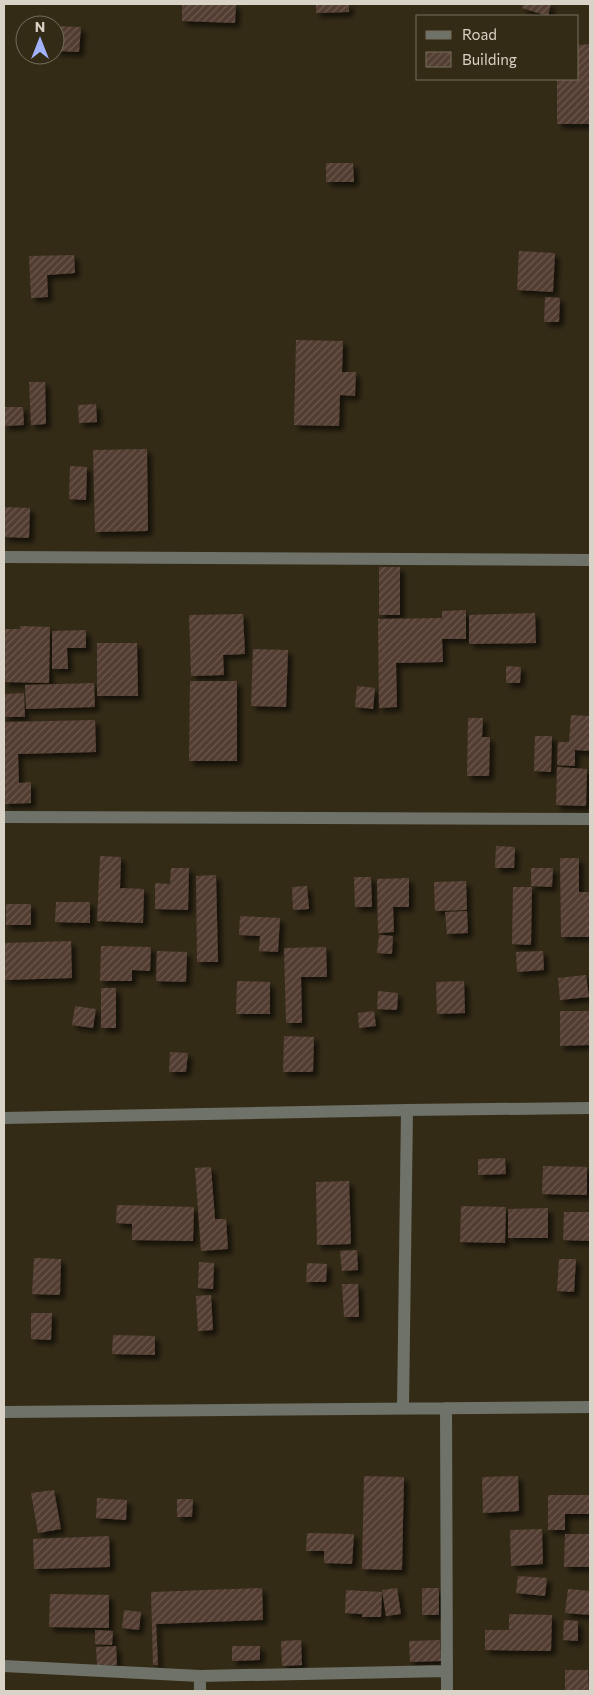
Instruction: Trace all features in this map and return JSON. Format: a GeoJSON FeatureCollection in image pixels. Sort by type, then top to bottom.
{"type":"FeatureCollection","features":[{"type":"Feature","properties":{"kind":"street"},"geometry":{"type":"LineString","coordinates":[[4,557],[590,560]]}},
{"type":"Feature","properties":{"kind":"street"},"geometry":{"type":"LineString","coordinates":[[4,817],[590,819]]}},
{"type":"Feature","properties":{"kind":"street"},"geometry":{"type":"LineString","coordinates":[[4,1118],[590,1108]]}},
{"type":"Feature","properties":{"kind":"street"},"geometry":{"type":"LineString","coordinates":[[403,1408],[407,1110]]}},
{"type":"Feature","properties":{"kind":"street"},"geometry":{"type":"LineString","coordinates":[[4,1412],[590,1407]]}},
{"type":"Feature","properties":{"kind":"street"},"geometry":{"type":"LineString","coordinates":[[446,1408],[447,1691]]}},
{"type":"Feature","properties":{"kind":"street"},"geometry":{"type":"LineString","coordinates":[[4,1666],[200,1676],[446,1670]]}},
{"type":"Feature","properties":{"kind":"street"},"geometry":{"type":"LineString","coordinates":[[200,1676],[200,1691]]}},
{"type":"Feature","properties":{"kind":"building"},"geometry":{"type":"Polygon","coordinates":[[[182,4],[236,4],[235,23],[182,21],[182,4]]]}},
{"type":"Feature","properties":{"kind":"building"},"geometry":{"type":"Polygon","coordinates":[[[316,4],[349,4],[349,12],[316,13],[316,4]]]}},
{"type":"Feature","properties":{"kind":"building"},"geometry":{"type":"Polygon","coordinates":[[[523,4],[551,4],[548,15],[522,8],[523,4]]]}},
{"type":"Feature","properties":{"kind":"building"},"geometry":{"type":"Polygon","coordinates":[[[65,26],[81,27],[79,52],[65,51],[65,26]]]}},
{"type":"Feature","properties":{"kind":"building"},"geometry":{"type":"Polygon","coordinates":[[[590,44],[590,124],[557,124],[557,80],[579,80],[579,45],[590,44]]]}},
{"type":"Feature","properties":{"kind":"building"},"geometry":{"type":"Polygon","coordinates":[[[326,163],[353,163],[354,182],[326,182],[326,163]]]}},
{"type":"Feature","properties":{"kind":"building"},"geometry":{"type":"Polygon","coordinates":[[[519,251],[555,253],[553,292],[517,290],[519,251]]]}},
{"type":"Feature","properties":{"kind":"building"},"geometry":{"type":"Polygon","coordinates":[[[74,255],[75,273],[47,275],[48,297],[31,298],[29,256],[74,255]]]}},
{"type":"Feature","properties":{"kind":"building"},"geometry":{"type":"Polygon","coordinates":[[[545,297],[560,298],[559,322],[544,322],[545,297]]]}},
{"type":"Feature","properties":{"kind":"building"},"geometry":{"type":"Polygon","coordinates":[[[296,340],[343,341],[342,372],[356,372],[355,396],[340,395],[339,426],[294,425],[296,340]]]}},
{"type":"Feature","properties":{"kind":"building"},"geometry":{"type":"Polygon","coordinates":[[[29,382],[45,382],[46,424],[31,425],[29,382]]]}},
{"type":"Feature","properties":{"kind":"building"},"geometry":{"type":"Polygon","coordinates":[[[96,404],[97,422],[79,423],[78,405],[96,404]]]}},
{"type":"Feature","properties":{"kind":"building"},"geometry":{"type":"Polygon","coordinates":[[[4,407],[23,407],[24,425],[4,426],[4,407]]]}},
{"type":"Feature","properties":{"kind":"building"},"geometry":{"type":"Polygon","coordinates":[[[147,449],[148,531],[95,532],[93,450],[147,449]]]}},
{"type":"Feature","properties":{"kind":"building"},"geometry":{"type":"Polygon","coordinates":[[[70,466],[87,467],[86,500],[69,499],[70,466]]]}},
{"type":"Feature","properties":{"kind":"building"},"geometry":{"type":"Polygon","coordinates":[[[4,507],[30,508],[29,538],[4,537],[4,507]]]}},
{"type":"Feature","properties":{"kind":"building"},"geometry":{"type":"Polygon","coordinates":[[[379,567],[400,567],[400,615],[379,615],[379,567]]]}},
{"type":"Feature","properties":{"kind":"building"},"geometry":{"type":"Polygon","coordinates":[[[466,610],[466,639],[442,639],[443,662],[396,663],[397,707],[379,708],[378,619],[442,618],[442,611],[466,610]]]}},
{"type":"Feature","properties":{"kind":"building"},"geometry":{"type":"Polygon","coordinates":[[[535,613],[536,643],[469,644],[469,615],[535,613]]]}},
{"type":"Feature","properties":{"kind":"building"},"geometry":{"type":"Polygon","coordinates":[[[243,614],[245,654],[223,655],[224,675],[191,676],[189,615],[243,614]]]}},
{"type":"Feature","properties":{"kind":"building"},"geometry":{"type":"Polygon","coordinates":[[[20,626],[50,627],[49,683],[4,682],[4,629],[20,629],[20,626]]]}},
{"type":"Feature","properties":{"kind":"building"},"geometry":{"type":"Polygon","coordinates":[[[86,630],[86,648],[67,648],[68,669],[52,669],[52,631],[86,630]]]}},
{"type":"Feature","properties":{"kind":"building"},"geometry":{"type":"Polygon","coordinates":[[[97,643],[137,643],[138,696],[97,696],[97,643]]]}},
{"type":"Feature","properties":{"kind":"building"},"geometry":{"type":"Polygon","coordinates":[[[253,649],[288,650],[286,707],[251,706],[253,649]]]}},
{"type":"Feature","properties":{"kind":"building"},"geometry":{"type":"Polygon","coordinates":[[[506,666],[521,667],[520,683],[506,683],[506,666]]]}},
{"type":"Feature","properties":{"kind":"building"},"geometry":{"type":"Polygon","coordinates":[[[190,681],[237,681],[237,761],[189,761],[190,681]]]}},
{"type":"Feature","properties":{"kind":"building"},"geometry":{"type":"Polygon","coordinates":[[[94,683],[95,707],[26,709],[25,685],[94,683]]]}},
{"type":"Feature","properties":{"kind":"building"},"geometry":{"type":"Polygon","coordinates":[[[357,686],[375,688],[373,709],[355,707],[357,686]]]}},
{"type":"Feature","properties":{"kind":"building"},"geometry":{"type":"Polygon","coordinates":[[[24,693],[25,717],[5,717],[4,694],[24,693]]]}},
{"type":"Feature","properties":{"kind":"building"},"geometry":{"type":"Polygon","coordinates":[[[571,715],[590,716],[590,751],[575,750],[575,766],[557,765],[558,742],[569,742],[571,715]]]}},
{"type":"Feature","properties":{"kind":"building"},"geometry":{"type":"Polygon","coordinates":[[[468,718],[483,718],[482,737],[490,737],[489,776],[467,776],[468,718]]]}},
{"type":"Feature","properties":{"kind":"building"},"geometry":{"type":"Polygon","coordinates":[[[95,720],[96,752],[18,754],[19,783],[31,782],[31,803],[4,804],[4,722],[95,720]]]}},
{"type":"Feature","properties":{"kind":"building"},"geometry":{"type":"Polygon","coordinates":[[[535,736],[552,736],[551,772],[534,771],[535,736]]]}},
{"type":"Feature","properties":{"kind":"building"},"geometry":{"type":"Polygon","coordinates":[[[557,767],[587,769],[586,806],[556,805],[557,767]]]}},
{"type":"Feature","properties":{"kind":"building"},"geometry":{"type":"Polygon","coordinates":[[[496,846],[515,847],[514,868],[495,868],[496,846]]]}},
{"type":"Feature","properties":{"kind":"building"},"geometry":{"type":"Polygon","coordinates":[[[100,856],[121,857],[120,888],[144,889],[143,923],[97,921],[100,856]]]}},
{"type":"Feature","properties":{"kind":"building"},"geometry":{"type":"Polygon","coordinates":[[[560,858],[579,858],[579,892],[590,892],[590,937],[561,937],[560,858]]]}},
{"type":"Feature","properties":{"kind":"building"},"geometry":{"type":"Polygon","coordinates":[[[171,868],[189,868],[188,910],[155,909],[155,883],[170,884],[171,868]]]}},
{"type":"Feature","properties":{"kind":"building"},"geometry":{"type":"Polygon","coordinates":[[[531,868],[553,868],[552,887],[531,886],[531,868]]]}},
{"type":"Feature","properties":{"kind":"building"},"geometry":{"type":"Polygon","coordinates":[[[216,875],[218,962],[197,962],[196,876],[216,875]]]}},
{"type":"Feature","properties":{"kind":"building"},"geometry":{"type":"Polygon","coordinates":[[[354,877],[371,877],[372,907],[355,907],[354,877]]]}},
{"type":"Feature","properties":{"kind":"building"},"geometry":{"type":"Polygon","coordinates":[[[409,878],[409,907],[393,907],[394,932],[378,933],[377,879],[409,878]]]}},
{"type":"Feature","properties":{"kind":"building"},"geometry":{"type":"Polygon","coordinates":[[[466,881],[467,910],[435,911],[434,882],[466,881]]]}},
{"type":"Feature","properties":{"kind":"building"},"geometry":{"type":"Polygon","coordinates":[[[307,886],[309,909],[293,910],[292,887],[307,886]]]}},
{"type":"Feature","properties":{"kind":"building"},"geometry":{"type":"Polygon","coordinates":[[[513,887],[532,887],[531,945],[512,944],[513,887]]]}},
{"type":"Feature","properties":{"kind":"building"},"geometry":{"type":"Polygon","coordinates":[[[56,902],[90,902],[90,923],[55,922],[56,902]]]}},
{"type":"Feature","properties":{"kind":"building"},"geometry":{"type":"Polygon","coordinates":[[[6,904],[31,904],[31,925],[6,925],[6,904]]]}},
{"type":"Feature","properties":{"kind":"building"},"geometry":{"type":"Polygon","coordinates":[[[467,911],[468,933],[447,934],[445,912],[467,911]]]}},
{"type":"Feature","properties":{"kind":"building"},"geometry":{"type":"Polygon","coordinates":[[[240,916],[280,918],[278,952],[259,951],[260,936],[239,935],[240,916]]]}},
{"type":"Feature","properties":{"kind":"building"},"geometry":{"type":"Polygon","coordinates":[[[379,935],[393,936],[392,954],[377,953],[379,935]]]}},
{"type":"Feature","properties":{"kind":"building"},"geometry":{"type":"Polygon","coordinates":[[[71,941],[72,978],[5,980],[4,943],[71,941]]]}},
{"type":"Feature","properties":{"kind":"building"},"geometry":{"type":"Polygon","coordinates":[[[101,946],[151,947],[150,971],[132,970],[132,981],[100,981],[101,946]]]}},
{"type":"Feature","properties":{"kind":"building"},"geometry":{"type":"Polygon","coordinates":[[[326,947],[327,977],[301,977],[302,1023],[286,1023],[284,948],[326,947]]]}},
{"type":"Feature","properties":{"kind":"building"},"geometry":{"type":"Polygon","coordinates":[[[157,951],[187,952],[186,982],[156,981],[157,951]]]}},
{"type":"Feature","properties":{"kind":"building"},"geometry":{"type":"Polygon","coordinates":[[[543,951],[544,970],[517,972],[516,952],[543,951]]]}},
{"type":"Feature","properties":{"kind":"building"},"geometry":{"type":"Polygon","coordinates":[[[586,975],[589,997],[560,1000],[558,978],[586,975]]]}},
{"type":"Feature","properties":{"kind":"building"},"geometry":{"type":"Polygon","coordinates":[[[237,981],[270,982],[270,1014],[236,1014],[237,981]]]}},
{"type":"Feature","properties":{"kind":"building"},"geometry":{"type":"Polygon","coordinates":[[[464,981],[465,1013],[437,1014],[436,982],[464,981]]]}},
{"type":"Feature","properties":{"kind":"building"},"geometry":{"type":"Polygon","coordinates":[[[101,988],[116,988],[116,1028],[101,1028],[101,988]]]}},
{"type":"Feature","properties":{"kind":"building"},"geometry":{"type":"Polygon","coordinates":[[[378,991],[398,993],[397,1010],[377,1009],[378,991]]]}},
{"type":"Feature","properties":{"kind":"building"},"geometry":{"type":"Polygon","coordinates":[[[75,1006],[96,1009],[93,1028],[72,1025],[75,1006]]]}},
{"type":"Feature","properties":{"kind":"building"},"geometry":{"type":"Polygon","coordinates":[[[374,1011],[376,1026],[359,1028],[358,1013],[374,1011]]]}},
{"type":"Feature","properties":{"kind":"building"},"geometry":{"type":"Polygon","coordinates":[[[560,1011],[590,1011],[590,1045],[560,1046],[560,1011]]]}},
{"type":"Feature","properties":{"kind":"building"},"geometry":{"type":"Polygon","coordinates":[[[284,1036],[314,1037],[313,1072],[283,1072],[284,1036]]]}},
{"type":"Feature","properties":{"kind":"building"},"geometry":{"type":"Polygon","coordinates":[[[170,1052],[188,1053],[186,1072],[169,1072],[170,1052]]]}},
{"type":"Feature","properties":{"kind":"building"},"geometry":{"type":"Polygon","coordinates":[[[505,1158],[506,1174],[478,1175],[478,1159],[505,1158]]]}},
{"type":"Feature","properties":{"kind":"building"},"geometry":{"type":"Polygon","coordinates":[[[543,1166],[587,1167],[587,1195],[542,1194],[543,1166]]]}},
{"type":"Feature","properties":{"kind":"building"},"geometry":{"type":"Polygon","coordinates":[[[211,1167],[215,1219],[226,1219],[228,1249],[201,1251],[195,1168],[211,1167]]]}},
{"type":"Feature","properties":{"kind":"building"},"geometry":{"type":"Polygon","coordinates":[[[349,1181],[351,1244],[317,1245],[316,1182],[349,1181]]]}},
{"type":"Feature","properties":{"kind":"building"},"geometry":{"type":"Polygon","coordinates":[[[117,1205],[194,1207],[193,1241],[132,1240],[132,1224],[116,1223],[117,1205]]]}},
{"type":"Feature","properties":{"kind":"building"},"geometry":{"type":"Polygon","coordinates":[[[461,1206],[506,1207],[505,1243],[460,1242],[461,1206]]]}},
{"type":"Feature","properties":{"kind":"building"},"geometry":{"type":"Polygon","coordinates":[[[548,1208],[548,1238],[508,1238],[508,1209],[548,1208]]]}},
{"type":"Feature","properties":{"kind":"building"},"geometry":{"type":"Polygon","coordinates":[[[564,1212],[590,1212],[590,1241],[563,1240],[564,1212]]]}},
{"type":"Feature","properties":{"kind":"building"},"geometry":{"type":"Polygon","coordinates":[[[357,1250],[358,1270],[342,1271],[340,1251],[357,1250]]]}},
{"type":"Feature","properties":{"kind":"building"},"geometry":{"type":"Polygon","coordinates":[[[34,1258],[61,1259],[60,1295],[32,1294],[34,1258]]]}},
{"type":"Feature","properties":{"kind":"building"},"geometry":{"type":"Polygon","coordinates":[[[559,1259],[576,1259],[574,1292],[557,1291],[559,1259]]]}},
{"type":"Feature","properties":{"kind":"building"},"geometry":{"type":"Polygon","coordinates":[[[199,1262],[214,1263],[213,1289],[198,1288],[199,1262]]]}},
{"type":"Feature","properties":{"kind":"building"},"geometry":{"type":"Polygon","coordinates":[[[307,1263],[327,1264],[326,1282],[306,1282],[307,1263]]]}},
{"type":"Feature","properties":{"kind":"building"},"geometry":{"type":"Polygon","coordinates":[[[342,1284],[358,1284],[359,1317],[344,1317],[342,1284]]]}},
{"type":"Feature","properties":{"kind":"building"},"geometry":{"type":"Polygon","coordinates":[[[211,1295],[213,1330],[198,1331],[196,1296],[211,1295]]]}},
{"type":"Feature","properties":{"kind":"building"},"geometry":{"type":"Polygon","coordinates":[[[31,1313],[52,1313],[51,1340],[31,1339],[31,1313]]]}},
{"type":"Feature","properties":{"kind":"building"},"geometry":{"type":"Polygon","coordinates":[[[113,1335],[155,1336],[155,1355],[112,1354],[113,1335]]]}},
{"type":"Feature","properties":{"kind":"building"},"geometry":{"type":"Polygon","coordinates":[[[364,1476],[404,1477],[402,1570],[362,1569],[364,1476]]]}},
{"type":"Feature","properties":{"kind":"building"},"geometry":{"type":"Polygon","coordinates":[[[518,1476],[519,1511],[483,1513],[482,1477],[518,1476]]]}},
{"type":"Feature","properties":{"kind":"building"},"geometry":{"type":"Polygon","coordinates":[[[54,1490],[61,1529],[38,1533],[31,1493],[54,1490]]]}},
{"type":"Feature","properties":{"kind":"building"},"geometry":{"type":"Polygon","coordinates":[[[548,1495],[589,1495],[589,1514],[565,1514],[565,1530],[548,1530],[548,1495]]]}},
{"type":"Feature","properties":{"kind":"building"},"geometry":{"type":"Polygon","coordinates":[[[97,1498],[127,1500],[126,1520],[96,1518],[97,1498]]]}},
{"type":"Feature","properties":{"kind":"building"},"geometry":{"type":"Polygon","coordinates":[[[177,1499],[193,1499],[192,1517],[177,1517],[177,1499]]]}},
{"type":"Feature","properties":{"kind":"building"},"geometry":{"type":"Polygon","coordinates":[[[542,1529],[543,1564],[511,1566],[510,1530],[542,1529]]]}},
{"type":"Feature","properties":{"kind":"building"},"geometry":{"type":"Polygon","coordinates":[[[307,1533],[354,1534],[352,1564],[324,1563],[324,1551],[306,1551],[307,1533]]]}},
{"type":"Feature","properties":{"kind":"building"},"geometry":{"type":"Polygon","coordinates":[[[565,1534],[590,1534],[590,1567],[564,1567],[565,1534]]]}},
{"type":"Feature","properties":{"kind":"building"},"geometry":{"type":"Polygon","coordinates":[[[109,1536],[110,1567],[34,1569],[33,1539],[109,1536]]]}},
{"type":"Feature","properties":{"kind":"building"},"geometry":{"type":"Polygon","coordinates":[[[518,1576],[547,1578],[545,1596],[516,1593],[518,1576]]]}},
{"type":"Feature","properties":{"kind":"building"},"geometry":{"type":"Polygon","coordinates":[[[262,1588],[263,1620],[156,1624],[158,1665],[153,1665],[151,1592],[262,1588]]]}},
{"type":"Feature","properties":{"kind":"building"},"geometry":{"type":"Polygon","coordinates":[[[397,1588],[401,1614],[386,1616],[382,1590],[397,1588]]]}},
{"type":"Feature","properties":{"kind":"building"},"geometry":{"type":"Polygon","coordinates":[[[422,1588],[439,1588],[439,1615],[422,1615],[422,1588]]]}},
{"type":"Feature","properties":{"kind":"building"},"geometry":{"type":"Polygon","coordinates":[[[568,1589],[590,1591],[590,1615],[565,1613],[568,1589]]]}},
{"type":"Feature","properties":{"kind":"building"},"geometry":{"type":"Polygon","coordinates":[[[346,1590],[382,1592],[381,1617],[362,1617],[362,1614],[345,1613],[346,1590]]]}},
{"type":"Feature","properties":{"kind":"building"},"geometry":{"type":"Polygon","coordinates":[[[50,1594],[109,1595],[109,1628],[49,1627],[50,1594]]]}},
{"type":"Feature","properties":{"kind":"building"},"geometry":{"type":"Polygon","coordinates":[[[124,1610],[141,1612],[139,1630],[122,1628],[124,1610]]]}},
{"type":"Feature","properties":{"kind":"building"},"geometry":{"type":"Polygon","coordinates":[[[509,1614],[552,1615],[551,1651],[485,1650],[485,1630],[509,1630],[509,1614]]]}},
{"type":"Feature","properties":{"kind":"building"},"geometry":{"type":"Polygon","coordinates":[[[564,1620],[578,1621],[578,1641],[563,1640],[564,1620]]]}},
{"type":"Feature","properties":{"kind":"building"},"geometry":{"type":"Polygon","coordinates":[[[95,1630],[113,1631],[112,1645],[95,1644],[95,1630]]]}},
{"type":"Feature","properties":{"kind":"building"},"geometry":{"type":"Polygon","coordinates":[[[301,1640],[302,1665],[282,1666],[281,1641],[301,1640]]]}},
{"type":"Feature","properties":{"kind":"building"},"geometry":{"type":"Polygon","coordinates":[[[440,1640],[441,1661],[410,1662],[409,1641],[440,1640]]]}},
{"type":"Feature","properties":{"kind":"building"},"geometry":{"type":"Polygon","coordinates":[[[116,1646],[117,1665],[97,1666],[96,1647],[116,1646]]]}},
{"type":"Feature","properties":{"kind":"building"},"geometry":{"type":"Polygon","coordinates":[[[232,1646],[260,1646],[260,1660],[232,1661],[232,1646]]]}},
{"type":"Feature","properties":{"kind":"building"},"geometry":{"type":"Polygon","coordinates":[[[565,1670],[588,1670],[589,1691],[565,1691],[565,1670]]]}}]}
